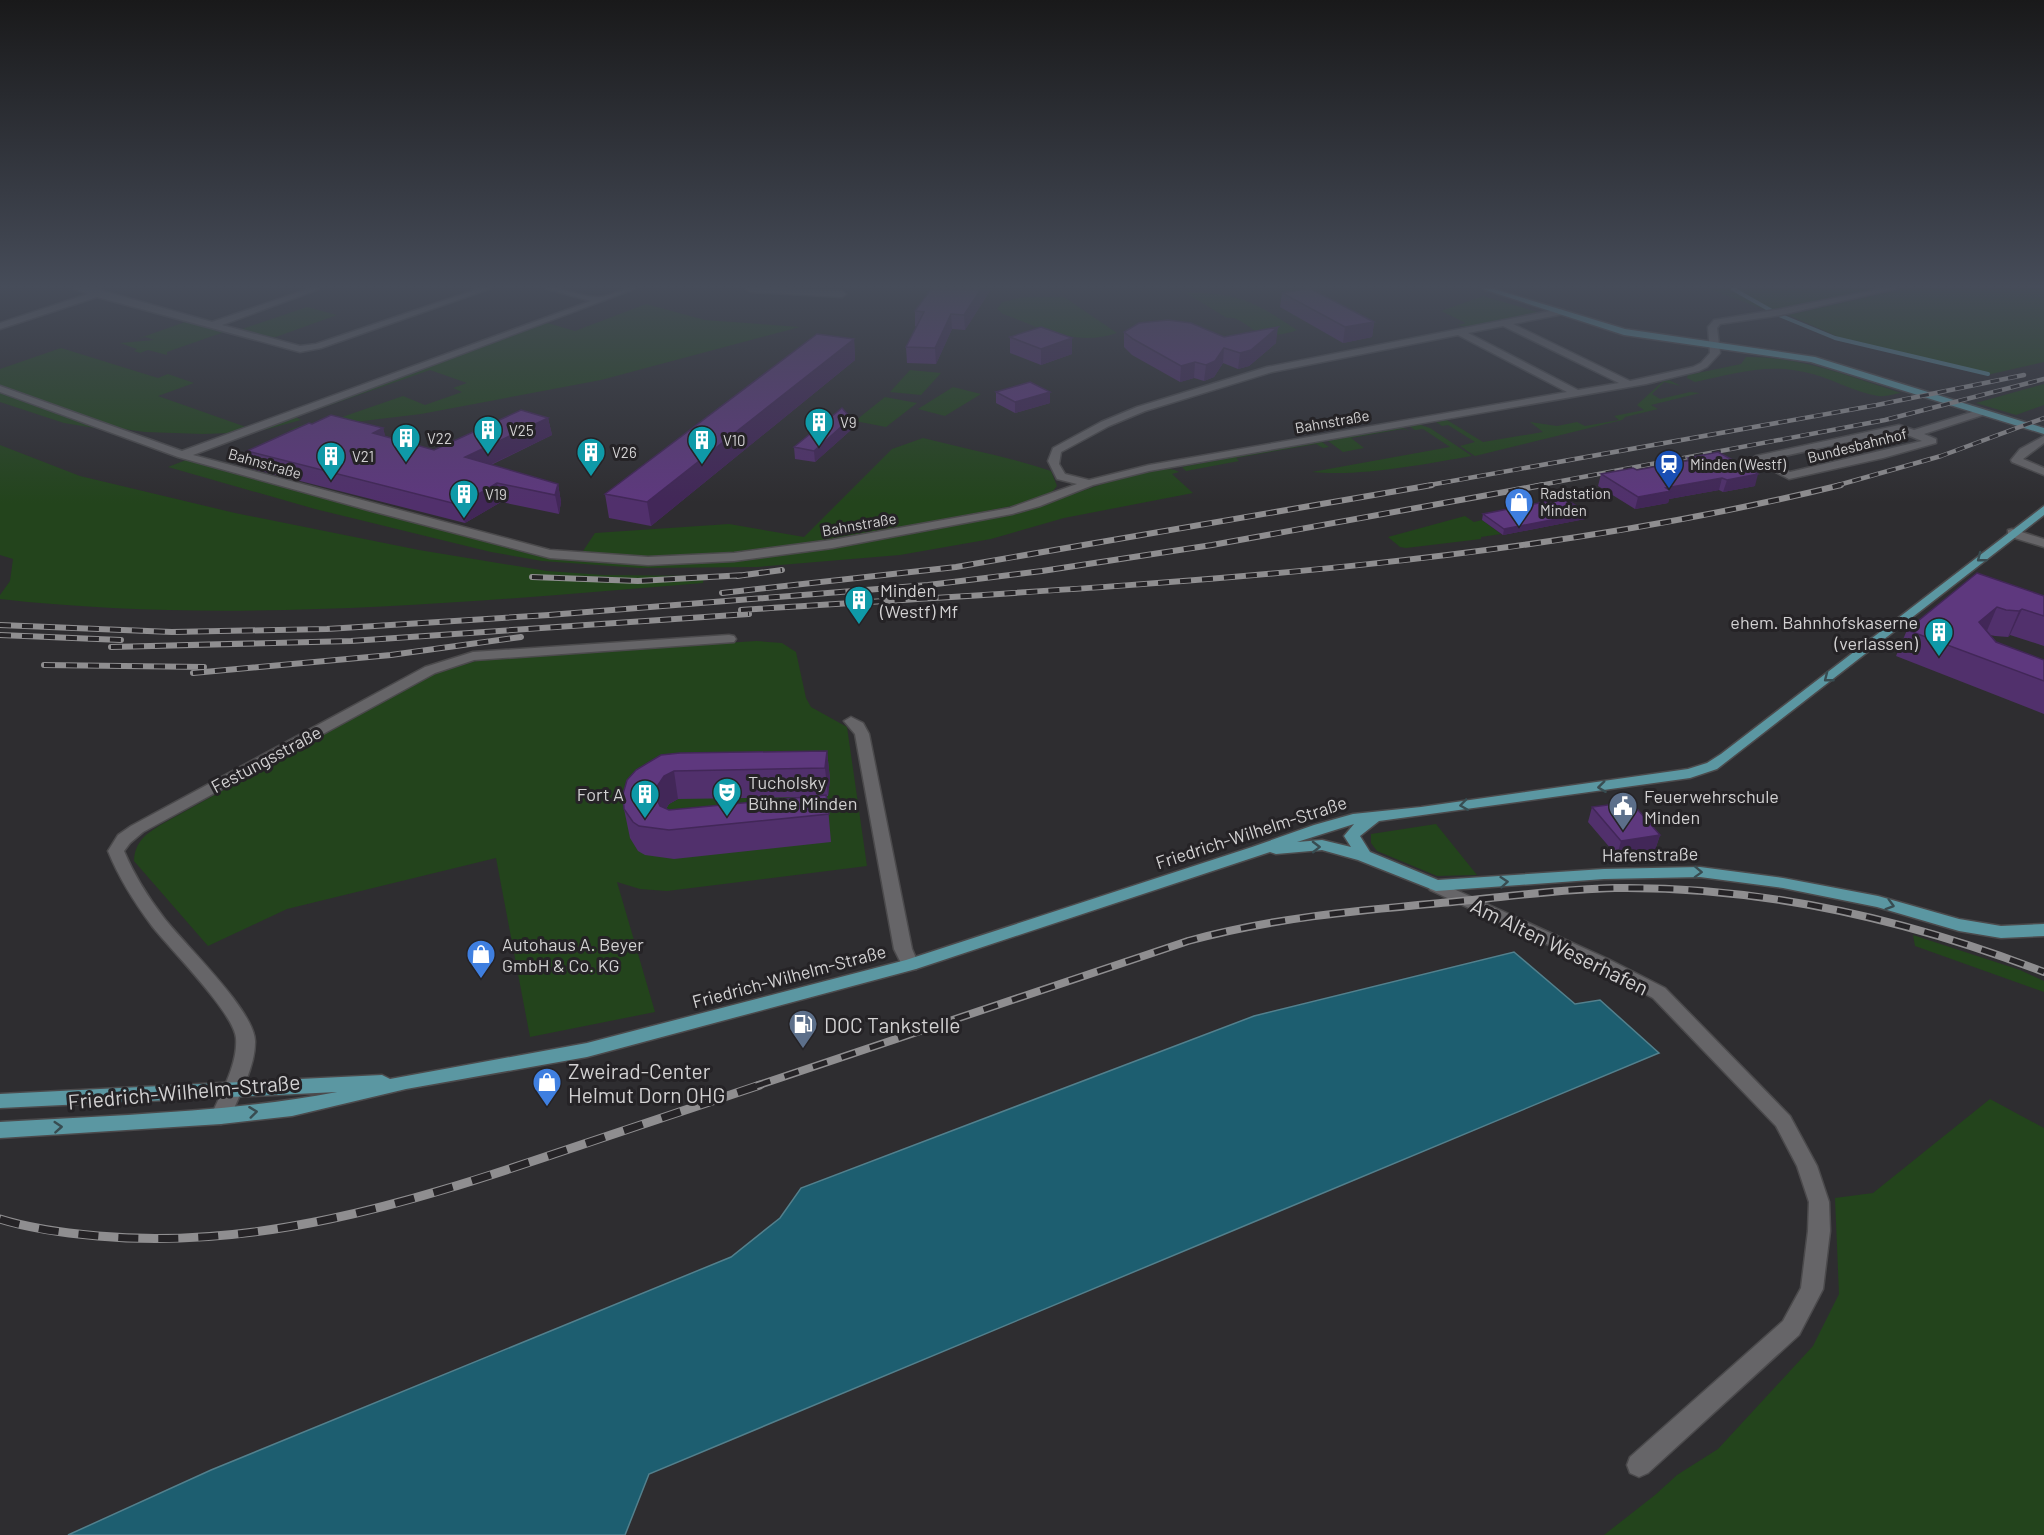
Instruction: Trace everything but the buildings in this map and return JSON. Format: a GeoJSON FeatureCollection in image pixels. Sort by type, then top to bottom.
{"type":"FeatureCollection","features":[{"type":"Feature","properties":{"kind":"main road"},"geometry":{"type":"LineString","coordinates":[[1817,361],[2044,431]]}},
{"type":"Feature","properties":{"kind":"main road","name":"Friedrich-Wilhelm-Straße"},"geometry":{"type":"LineString","coordinates":[[0,1130],[221,1116],[292,1108],[406,1082],[587,1050],[910,965],[1353,819],[1662,779],[1712,766],[1951,587],[2012,533],[2044,509]]}},
{"type":"Feature","properties":{"kind":"main road"},"geometry":{"type":"LineString","coordinates":[[1364,856],[1352,836],[1357,829],[1376,817]]}},
{"type":"Feature","properties":{"kind":"main road","name":"Hafenstraße"},"geometry":{"type":"LineString","coordinates":[[1258,851],[1322,845],[1364,856],[1436,886],[1604,874],[1700,872],[1783,883],[1878,902],[1959,925],[2001,932],[2044,930]]}},
{"type":"Feature","properties":{"kind":"main road","name":"Friedrich-Wilhelm-Straße"},"geometry":{"type":"LineString","coordinates":[[0,1101],[406,1082]]}},
{"type":"Feature","properties":{"kind":"street"},"geometry":{"type":"LineString","coordinates":[[182,455],[436,361]]}},
{"type":"Feature","properties":{"kind":"street"},"geometry":{"type":"LineString","coordinates":[[1062,494],[1064,486],[1053,465],[1053,456],[1057,450],[1105,424],[1141,409],[1304,361]]}},
{"type":"Feature","properties":{"kind":"street"},"geometry":{"type":"LineString","coordinates":[[1514,361],[1577,393]]}},
{"type":"Feature","properties":{"kind":"street"},"geometry":{"type":"LineString","coordinates":[[1581,361],[1629,384]]}},
{"type":"Feature","properties":{"kind":"street","name":"Bahnstraße"},"geometry":{"type":"LineString","coordinates":[[0,388],[182,455],[372,508],[550,554],[637,560],[734,556],[832,544],[1012,511],[1089,483],[1157,467],[1629,384],[1704,365],[1708,361]]}},
{"type":"Feature","properties":{"kind":"street","name":"Bundesbahnhof"},"geometry":{"type":"LineString","coordinates":[[1913,434],[1932,441],[1883,455],[1789,476],[1756,459],[1899,428],[1913,434],[1982,412]]}},
{"type":"Feature","properties":{"kind":"street"},"geometry":{"type":"LineString","coordinates":[[2044,439],[2024,451],[2016,460],[2044,472]]}},
{"type":"Feature","properties":{"kind":"street"},"geometry":{"type":"LineString","coordinates":[[1061,477],[1089,483]]}},
{"type":"Feature","properties":{"kind":"street"},"geometry":{"type":"LineString","coordinates":[[2012,533],[2044,543]]}},
{"type":"Feature","properties":{"kind":"street","name":"Festungsstraße"},"geometry":{"type":"LineString","coordinates":[[221,1116],[243,1057],[245,1035],[235,1015],[158,921],[122,867],[116,851],[124,839],[137,829],[430,670],[473,656],[729,639]]}},
{"type":"Feature","properties":{"kind":"street"},"geometry":{"type":"LineString","coordinates":[[851,721],[858,726],[862,734],[903,949],[910,965]]}},
{"type":"Feature","properties":{"kind":"street","name":"Am Alten Weserhafen"},"geometry":{"type":"LineString","coordinates":[[1436,886],[1592,958],[1659,993],[1782,1121],[1807,1166],[1819,1203],[1820,1231],[1812,1289],[1791,1328],[1638,1465]]}},
{"type":"Feature","properties":{"kind":"green space"},"geometry":{"type":"Polygon","coordinates":[[[24,361],[102,361],[158,378],[168,374],[194,383],[158,396],[246,427],[230,433],[203,434],[123,429],[0,385],[0,369],[24,361]]]}},
{"type":"Feature","properties":{"kind":"green space"},"geometry":{"type":"Polygon","coordinates":[[[441,361],[674,361],[601,380],[421,414],[288,430],[308,423],[319,425],[403,396],[425,405],[462,392],[453,388],[467,383],[430,370],[296,417],[301,420],[264,430],[258,429],[441,361]]]}},
{"type":"Feature","properties":{"kind":"green space"},"geometry":{"type":"Polygon","coordinates":[[[1743,361],[1789,361],[1844,374],[1901,393],[1878,396],[1814,374],[1777,369],[1736,373],[1695,382],[1687,378],[1688,375],[1741,364],[1743,361]]]}},
{"type":"Feature","properties":{"kind":"green space"},"geometry":{"type":"Polygon","coordinates":[[[1938,361],[2044,361],[1987,375],[1963,370],[1966,367],[1938,361]]]}},
{"type":"Feature","properties":{"kind":"green space"},"geometry":{"type":"Polygon","coordinates":[[[910,370],[941,373],[921,395],[890,392],[910,370]]]}},
{"type":"Feature","properties":{"kind":"green space"},"geometry":{"type":"Polygon","coordinates":[[[1669,380],[1681,386],[1664,382],[1652,394],[1660,399],[1690,392],[1700,393],[1651,405],[1658,409],[1625,417],[1622,420],[1475,456],[1460,446],[1475,442],[1448,425],[1442,426],[1436,422],[1447,420],[1483,442],[1543,432],[1530,422],[1557,426],[1577,422],[1585,426],[1619,420],[1614,416],[1644,410],[1637,405],[1663,381],[1669,380]]]}},
{"type":"Feature","properties":{"kind":"green space"},"geometry":{"type":"Polygon","coordinates":[[[2044,384],[2044,405],[2016,415],[1976,403],[2044,384]]]}},
{"type":"Feature","properties":{"kind":"green space"},"geometry":{"type":"Polygon","coordinates":[[[953,387],[981,394],[945,416],[918,409],[953,387]]]}},
{"type":"Feature","properties":{"kind":"green space"},"geometry":{"type":"Polygon","coordinates":[[[0,393],[95,428],[64,423],[0,402],[0,393]]]}},
{"type":"Feature","properties":{"kind":"green space"},"geometry":{"type":"Polygon","coordinates":[[[885,397],[917,403],[886,427],[855,421],[885,397]]]}},
{"type":"Feature","properties":{"kind":"green space"},"geometry":{"type":"Polygon","coordinates":[[[1418,424],[1430,428],[1472,456],[1351,473],[1312,472],[1450,447],[1423,429],[1415,430],[1409,426],[1418,424]]]}},
{"type":"Feature","properties":{"kind":"green space"},"geometry":{"type":"Polygon","coordinates":[[[1400,427],[1410,431],[1402,429],[1351,438],[1364,448],[1343,452],[1328,441],[1400,427]]]}},
{"type":"Feature","properties":{"kind":"green space"},"geometry":{"type":"Polygon","coordinates":[[[923,438],[1051,471],[1057,486],[1052,492],[1022,504],[835,541],[796,551],[848,545],[1016,514],[1101,484],[1149,471],[1168,469],[1179,472],[1172,474],[1193,493],[1064,518],[991,539],[900,555],[757,567],[640,568],[542,561],[491,552],[315,509],[168,467],[186,460],[534,555],[577,560],[595,533],[729,524],[804,537],[892,449],[923,438]]]}},
{"type":"Feature","properties":{"kind":"green space"},"geometry":{"type":"Polygon","coordinates":[[[1322,442],[1329,447],[1323,448],[1316,444],[1236,458],[1239,461],[1186,471],[1182,467],[1322,442]]]}},
{"type":"Feature","properties":{"kind":"green space"},"geometry":{"type":"Polygon","coordinates":[[[0,445],[80,476],[235,513],[419,550],[547,571],[603,575],[704,576],[703,583],[352,608],[175,610],[87,607],[0,599],[0,595],[10,581],[13,559],[0,555],[0,445]]]}},
{"type":"Feature","properties":{"kind":"green space"},"geometry":{"type":"Polygon","coordinates":[[[1465,516],[1474,522],[1482,520],[1501,534],[1481,537],[1481,539],[1406,548],[1400,547],[1388,537],[1465,516]]]}},
{"type":"Feature","properties":{"kind":"green space"},"geometry":{"type":"Polygon","coordinates":[[[757,641],[782,643],[796,652],[806,698],[811,707],[847,727],[867,866],[667,891],[640,889],[617,882],[655,1012],[530,1037],[496,858],[287,909],[208,946],[134,861],[142,839],[162,824],[434,674],[489,657],[757,641]]]}},
{"type":"Feature","properties":{"kind":"green space"},"geometry":{"type":"Polygon","coordinates":[[[1436,824],[1477,875],[1437,876],[1377,851],[1371,843],[1371,834],[1436,824]]]}},
{"type":"Feature","properties":{"kind":"green space"},"geometry":{"type":"Polygon","coordinates":[[[1913,935],[2020,970],[2044,981],[2044,992],[1915,946],[1913,935]]]}},
{"type":"Feature","properties":{"kind":"green space"},"geometry":{"type":"Polygon","coordinates":[[[1990,1099],[2044,1128],[2044,1535],[1604,1535],[1677,1475],[1718,1449],[1813,1346],[1839,1294],[1835,1198],[1873,1193],[1990,1099]]]}},
{"type":"Feature","properties":{"kind":"water"},"geometry":{"type":"Polygon","coordinates":[[[1514,952],[1575,1004],[1600,1000],[1659,1053],[649,1474],[625,1535],[68,1535],[211,1470],[731,1257],[780,1218],[801,1188],[1254,1016],[1514,952]]]}},
{"type":"Feature","properties":{"kind":"waterway"},"geometry":{"type":"LineString","coordinates":[[1931,361],[1988,374]]}},
{"type":"Feature","properties":{"kind":"railway"},"geometry":{"type":"LineString","coordinates":[[1424,486],[1877,405],[2024,375]]}},
{"type":"Feature","properties":{"kind":"railway"},"geometry":{"type":"LineString","coordinates":[[1535,486],[1885,420],[2044,379]]}},
{"type":"Feature","properties":{"kind":"railway"},"geometry":{"type":"LineString","coordinates":[[1835,486],[1941,456],[2044,418]]}},
{"type":"Feature","properties":{"kind":"railway"},"geometry":{"type":"LineString","coordinates":[[722,593],[956,567],[1432,485]]}},
{"type":"Feature","properties":{"kind":"railway"},"geometry":{"type":"LineString","coordinates":[[0,625],[172,632],[327,629],[549,615],[928,585],[1042,571],[1212,545],[1543,485]]}},
{"type":"Feature","properties":{"kind":"railway"},"geometry":{"type":"LineString","coordinates":[[741,610],[1156,583],[1294,572],[1432,557],[1569,538],[1706,515],[1841,485]]}},
{"type":"Feature","properties":{"kind":"railway"},"geometry":{"type":"LineString","coordinates":[[744,575],[782,570]]}},
{"type":"Feature","properties":{"kind":"railway"},"geometry":{"type":"LineString","coordinates":[[532,577],[638,581],[744,575]]}},
{"type":"Feature","properties":{"kind":"railway"},"geometry":{"type":"LineString","coordinates":[[737,576],[744,575]]}},
{"type":"Feature","properties":{"kind":"railway"},"geometry":{"type":"LineString","coordinates":[[111,647],[351,641],[749,614]]}},
{"type":"Feature","properties":{"kind":"railway"},"geometry":{"type":"LineString","coordinates":[[0,635],[121,640]]}},
{"type":"Feature","properties":{"kind":"railway"},"geometry":{"type":"LineString","coordinates":[[193,673],[391,655],[521,637]]}},
{"type":"Feature","properties":{"kind":"railway"},"geometry":{"type":"LineString","coordinates":[[44,665],[204,667]]}},
{"type":"Feature","properties":{"kind":"railway"},"geometry":{"type":"LineString","coordinates":[[756,1086],[1188,941],[1286,920],[1553,892],[1615,888],[1670,889],[1779,900],[1833,909],[1940,936],[2044,972]]}},
{"type":"Feature","properties":{"kind":"railway"},"geometry":{"type":"LineString","coordinates":[[0,1219],[36,1228],[73,1233],[157,1239],[215,1236],[330,1219],[443,1190],[760,1085]]}},
{"type":"Feature","properties":{"kind":"place","name":"V9"},"geometry":{"type":"Point","coordinates":[819,448]}},
{"type":"Feature","properties":{"kind":"place","name":"V25"},"geometry":{"type":"Point","coordinates":[488,456]}},
{"type":"Feature","properties":{"kind":"place","name":"V22"},"geometry":{"type":"Point","coordinates":[406,464]}},
{"type":"Feature","properties":{"kind":"place","name":"V10"},"geometry":{"type":"Point","coordinates":[702,466]}},
{"type":"Feature","properties":{"kind":"place","name":"V26"},"geometry":{"type":"Point","coordinates":[591,478]}},
{"type":"Feature","properties":{"kind":"place","name":"V21"},"geometry":{"type":"Point","coordinates":[331,482]}},
{"type":"Feature","properties":{"kind":"place","name":"Minden (Westf)"},"geometry":{"type":"Point","coordinates":[1669,490]}},
{"type":"Feature","properties":{"kind":"place","name":"V19"},"geometry":{"type":"Point","coordinates":[464,520]}},
{"type":"Feature","properties":{"kind":"place","name":"Radstation Minden"},"geometry":{"type":"Point","coordinates":[1519,528]}},
{"type":"Feature","properties":{"kind":"place","name":"Minden (Westf) Mf"},"geometry":{"type":"Point","coordinates":[859,626]}},
{"type":"Feature","properties":{"kind":"place","name":"ehem. Bahnhofskaserne (verlassen)"},"geometry":{"type":"Point","coordinates":[1939,658]}},
{"type":"Feature","properties":{"kind":"place","name":"Tucholsky Bühne Minden"},"geometry":{"type":"Point","coordinates":[727,818]}},
{"type":"Feature","properties":{"kind":"place","name":"Fort A"},"geometry":{"type":"Point","coordinates":[645,820]}},
{"type":"Feature","properties":{"kind":"place","name":"Feuerwehrschule Minden"},"geometry":{"type":"Point","coordinates":[1623,832]}},
{"type":"Feature","properties":{"kind":"place","name":"Autohaus A. Beyer GmbH & Co. KG"},"geometry":{"type":"Point","coordinates":[481,980]}},
{"type":"Feature","properties":{"kind":"place","name":"DOC Tankstelle"},"geometry":{"type":"Point","coordinates":[803,1050]}},
{"type":"Feature","properties":{"kind":"place","name":"Zweirad-Center Helmut Dorn OHG"},"geometry":{"type":"Point","coordinates":[547,1108]}}]}
